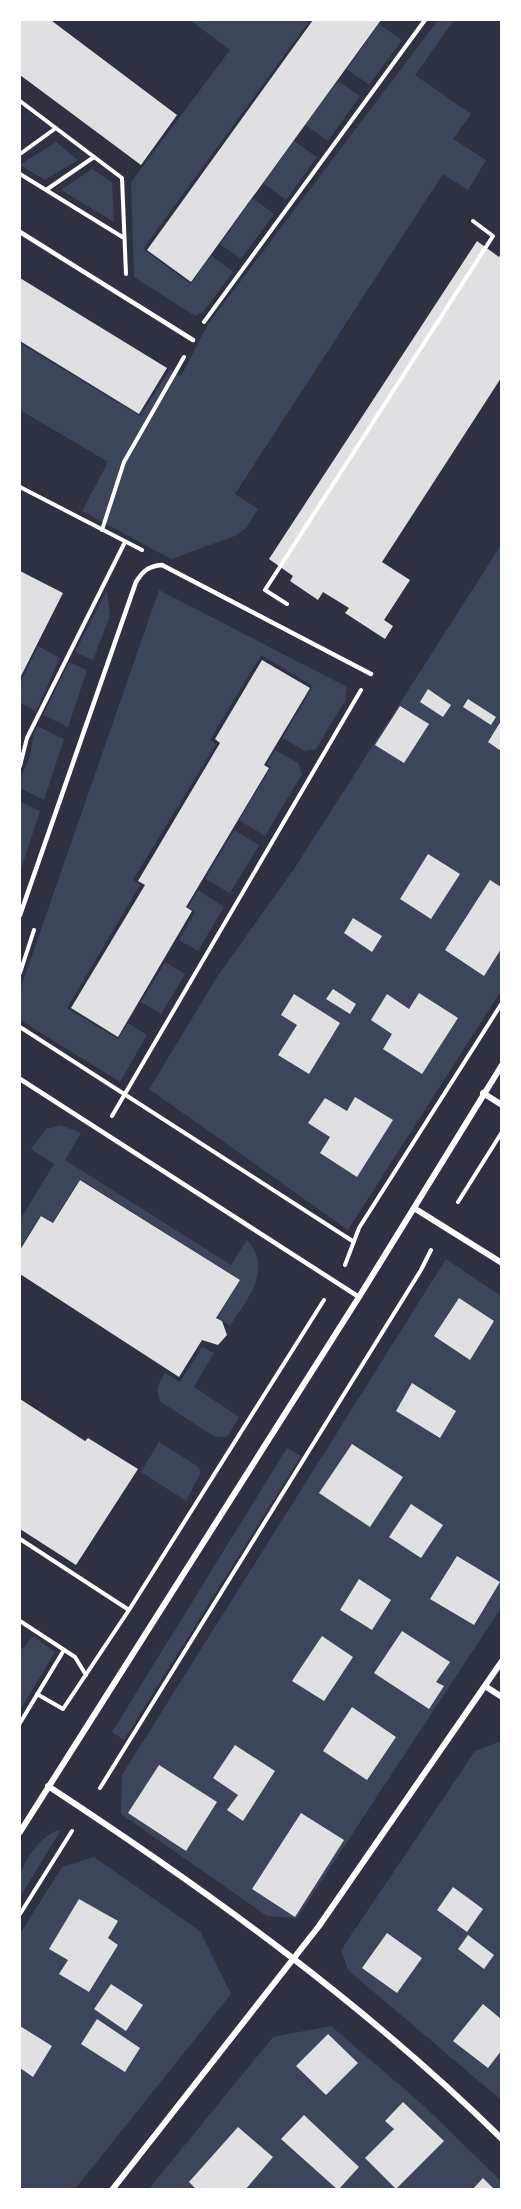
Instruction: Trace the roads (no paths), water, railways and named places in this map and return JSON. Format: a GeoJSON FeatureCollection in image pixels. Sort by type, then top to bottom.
{"type":"FeatureCollection","features":[{"type":"Feature","properties":{"kind":"street"},"geometry":{"type":"LineString","coordinates":[[20,1832],[359,1297],[501,1065]]}},
{"type":"Feature","properties":{"kind":"street"},"geometry":{"type":"LineString","coordinates":[[483,1093],[501,1105]]}},
{"type":"Feature","properties":{"kind":"street"},"geometry":{"type":"LineString","coordinates":[[414,1208],[501,1263]]}},
{"type":"Feature","properties":{"kind":"street"},"geometry":{"type":"LineString","coordinates":[[112,2190],[294,1960],[501,1661]]}},
{"type":"Feature","properties":{"kind":"street"},"geometry":{"type":"LineString","coordinates":[[485,1686],[501,1697]]}},
{"type":"Feature","properties":{"kind":"street"},"geometry":{"type":"LineString","coordinates":[[48,1786],[294,1960],[445,2084],[501,2139]]}},
{"type":"Feature","properties":{"kind":"lane"},"geometry":{"type":"LineString","coordinates":[[20,232],[192,340]]}},
{"type":"Feature","properties":{"kind":"lane"},"geometry":{"type":"LineString","coordinates":[[20,915],[136,582],[143,571],[162,565],[371,674]]}},
{"type":"Feature","properties":{"kind":"lane"},"geometry":{"type":"LineString","coordinates":[[20,1079],[359,1297]]}}]}
